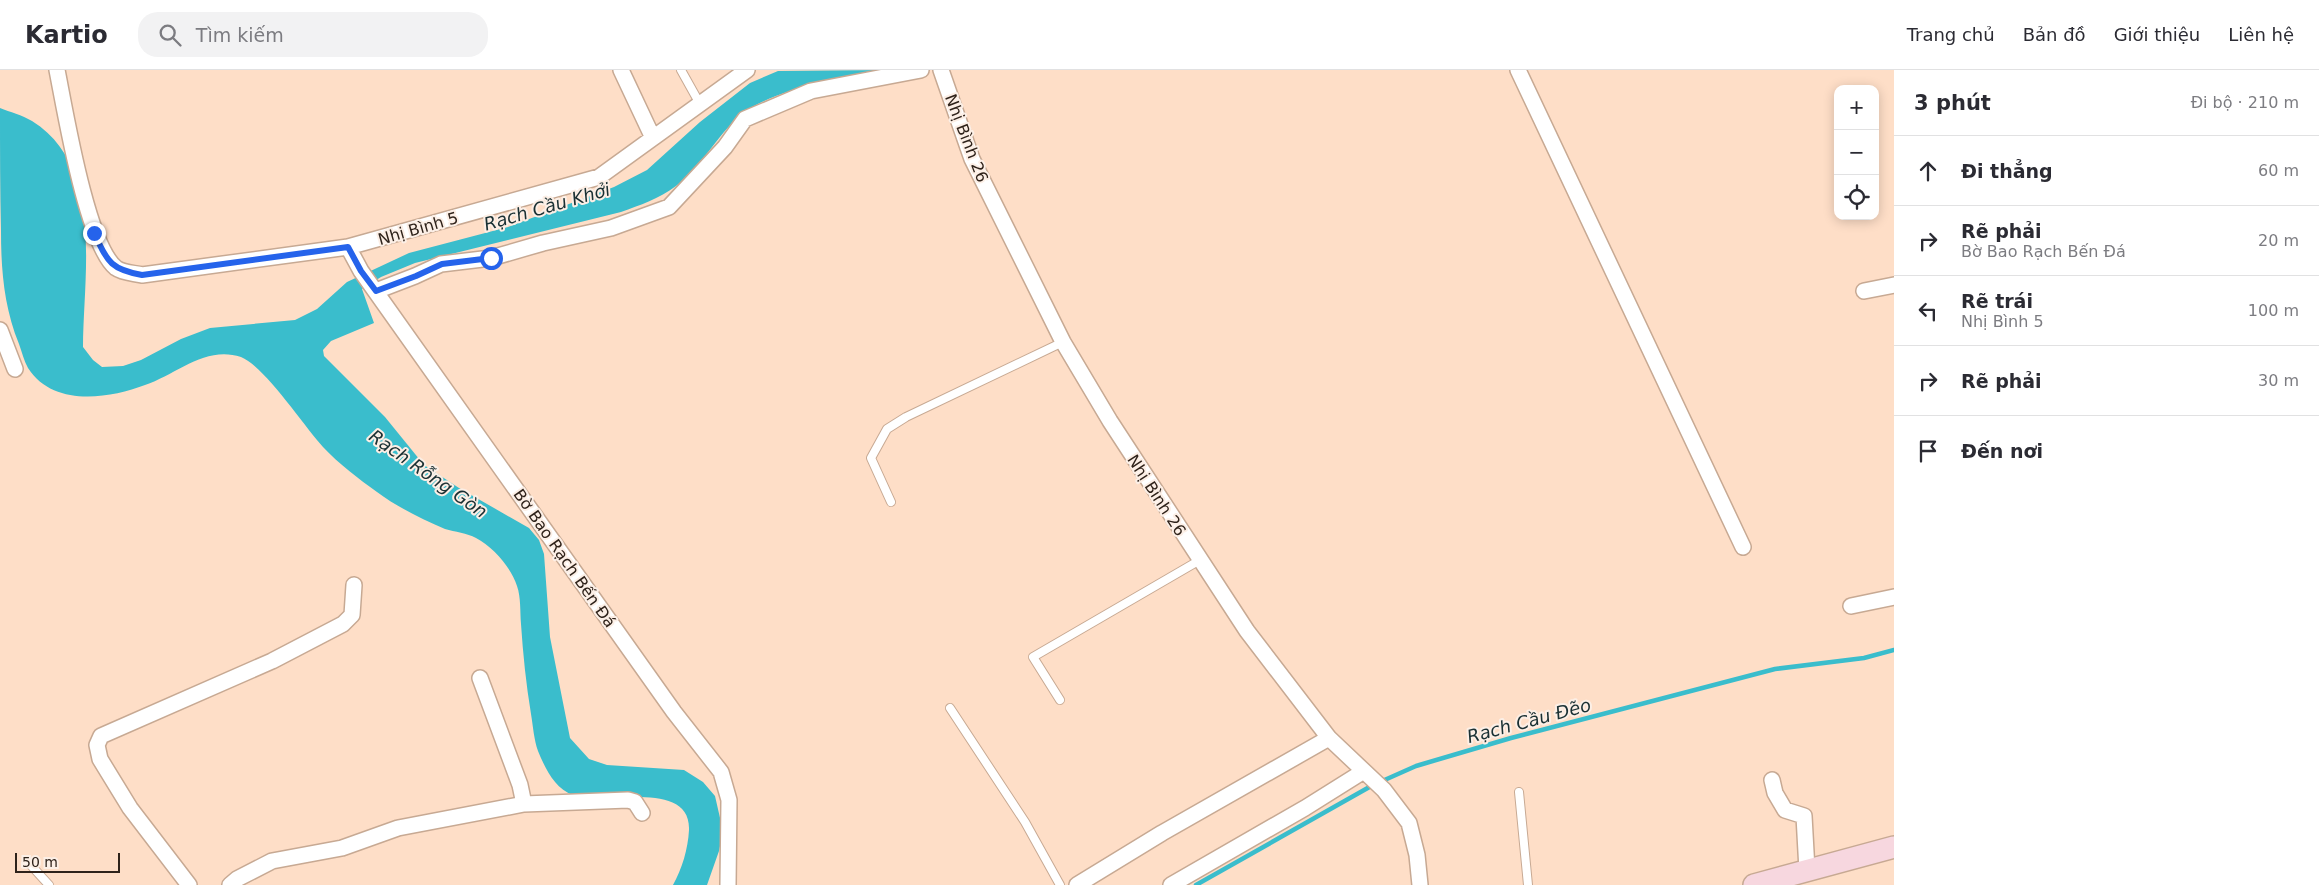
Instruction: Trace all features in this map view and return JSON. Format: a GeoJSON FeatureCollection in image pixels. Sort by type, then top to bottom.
{"type":"FeatureCollection","features":[{"type":"Feature","properties":{"kind":"street","name":"Nhị Bình 5"},"geometry":{"type":"LineString","coordinates":[[57,70],[72,143],[94,233],[104,254],[118,269],[142,275],[348,247],[599,177],[700,104],[739,72]]}},
{"type":"Feature","properties":{"kind":"street"},"geometry":{"type":"LineString","coordinates":[[621,70],[653,138]]}},
{"type":"Feature","properties":{"kind":"street"},"geometry":{"type":"LineString","coordinates":[[374,288],[416,276],[442,264],[491,258],[543,243],[611,228],[668,207],[725,147],[745,119],[811,92],[921,70]]}},
{"type":"Feature","properties":{"kind":"street","name":"Nhị Bình 26"},"geometry":{"type":"LineString","coordinates":[[941,70],[972,159],[1063,342],[1110,421],[1247,631],[1329,738],[1384,790],[1409,823],[1417,855],[1420,885]]}},
{"type":"Feature","properties":{"kind":"street"},"geometry":{"type":"LineString","coordinates":[[1518,70],[1743,547]]}},
{"type":"Feature","properties":{"kind":"street","name":"Bờ Bao Rạch Bến Đá"},"geometry":{"type":"LineString","coordinates":[[348,247],[361,271],[577,576],[674,712],[721,772],[729,800],[728,885]]}},
{"type":"Feature","properties":{"kind":"street"},"geometry":{"type":"LineString","coordinates":[[1864,291],[1894,285]]}},
{"type":"Feature","properties":{"kind":"street"},"geometry":{"type":"LineString","coordinates":[[0,330],[15,369]]}},
{"type":"Feature","properties":{"kind":"street"},"geometry":{"type":"LineString","coordinates":[[189,885],[130,808],[100,759],[97,745],[101,736],[272,661],[343,624],[352,615],[354,585]]}},
{"type":"Feature","properties":{"kind":"street"},"geometry":{"type":"LineString","coordinates":[[1851,606],[1894,597]]}},
{"type":"Feature","properties":{"kind":"street"},"geometry":{"type":"LineString","coordinates":[[480,678],[517,778],[524,804]]}},
{"type":"Feature","properties":{"kind":"street"},"geometry":{"type":"LineString","coordinates":[[1077,885],[1162,833],[1329,738]]}},
{"type":"Feature","properties":{"kind":"street"},"geometry":{"type":"LineString","coordinates":[[1171,885],[1367,773]]}},
{"type":"Feature","properties":{"kind":"street"},"geometry":{"type":"LineString","coordinates":[[1772,780],[1775,793],[1785,810],[1804,816],[1807,870]]}},
{"type":"Feature","properties":{"kind":"street"},"geometry":{"type":"LineString","coordinates":[[230,885],[237,879],[272,861],[342,848],[398,828],[524,804],[628,800],[635,802],[642,813]]}},
{"type":"Feature","properties":{"kind":"street"},"geometry":{"type":"LineString","coordinates":[[1754,885],[1786,880],[1807,870],[1894,847]]}},
{"type":"Feature","properties":{"kind":"lane"},"geometry":{"type":"LineString","coordinates":[[682,70],[700,104]]}},
{"type":"Feature","properties":{"kind":"lane"},"geometry":{"type":"LineString","coordinates":[[891,502],[871,458],[888,429],[906,417],[1063,342]]}},
{"type":"Feature","properties":{"kind":"lane"},"geometry":{"type":"LineString","coordinates":[[1060,700],[1033,657],[1200,560]]}},
{"type":"Feature","properties":{"kind":"lane"},"geometry":{"type":"LineString","coordinates":[[950,708],[1024,822],[1060,885]]}},
{"type":"Feature","properties":{"kind":"lane"},"geometry":{"type":"LineString","coordinates":[[1519,792],[1528,885]]}},
{"type":"Feature","properties":{"kind":"lane"},"geometry":{"type":"LineString","coordinates":[[28,862],[49,885]]}},
{"type":"Feature","properties":{"kind":"water","name":"Rạch Rỗng Gòn"},"geometry":{"type":"Polygon","coordinates":[[[888,70],[811,85],[771,98],[754,106],[731,124],[685,179],[663,195],[642,204],[621,212],[415,263],[381,277],[362,289],[374,323],[331,341],[323,350],[324,356],[385,417],[424,465],[459,488],[529,528],[539,540],[544,554],[550,637],[570,738],[589,759],[607,765],[684,770],[703,782],[715,796],[723,831],[719,851],[707,885],[673,885],[684,859],[689,830],[686,814],[676,804],[661,799],[643,797],[586,798],[573,795],[561,788],[547,771],[535,738],[525,669],[518,590],[506,565],[489,547],[472,536],[445,529],[410,512],[356,477],[323,447],[261,372],[241,357],[228,354],[216,355],[192,362],[157,380],[130,390],[115,394],[82,396],[66,394],[52,389],[39,381],[28,368],[14,330],[4,288],[2,260],[0,108],[32,121],[55,141],[71,165],[80,194],[85,224],[86,256],[83,347],[93,360],[102,367],[123,366],[141,360],[181,339],[210,328],[295,320],[317,309],[347,282],[409,253],[508,227],[614,187],[647,170],[700,122],[750,83],[778,71],[888,70]]]}},
{"type":"Feature","properties":{"kind":"waterway","name":"Rạch Cầu Đẽo"},"geometry":{"type":"LineString","coordinates":[[1380,782],[1416,766],[1511,738],[1775,669],[1864,658],[1894,650]]}},
{"type":"Feature","properties":{"kind":"waterway","name":"Rạch Cầu Đẽo"},"geometry":{"type":"LineString","coordinates":[[1196,885],[1373,785]]}},
{"type":"Feature","properties":{"kind":"route"},"geometry":{"type":"LineString","coordinates":[[94,233],[104,254],[118,269],[142,275],[348,247],[361,271],[376,291],[442,264],[491,258]]}},
{"type":"Feature","properties":{"kind":"water label","name":"Rạch Cầu Khởi"},"geometry":{"type":"Point","coordinates":[547,207]}}]}
